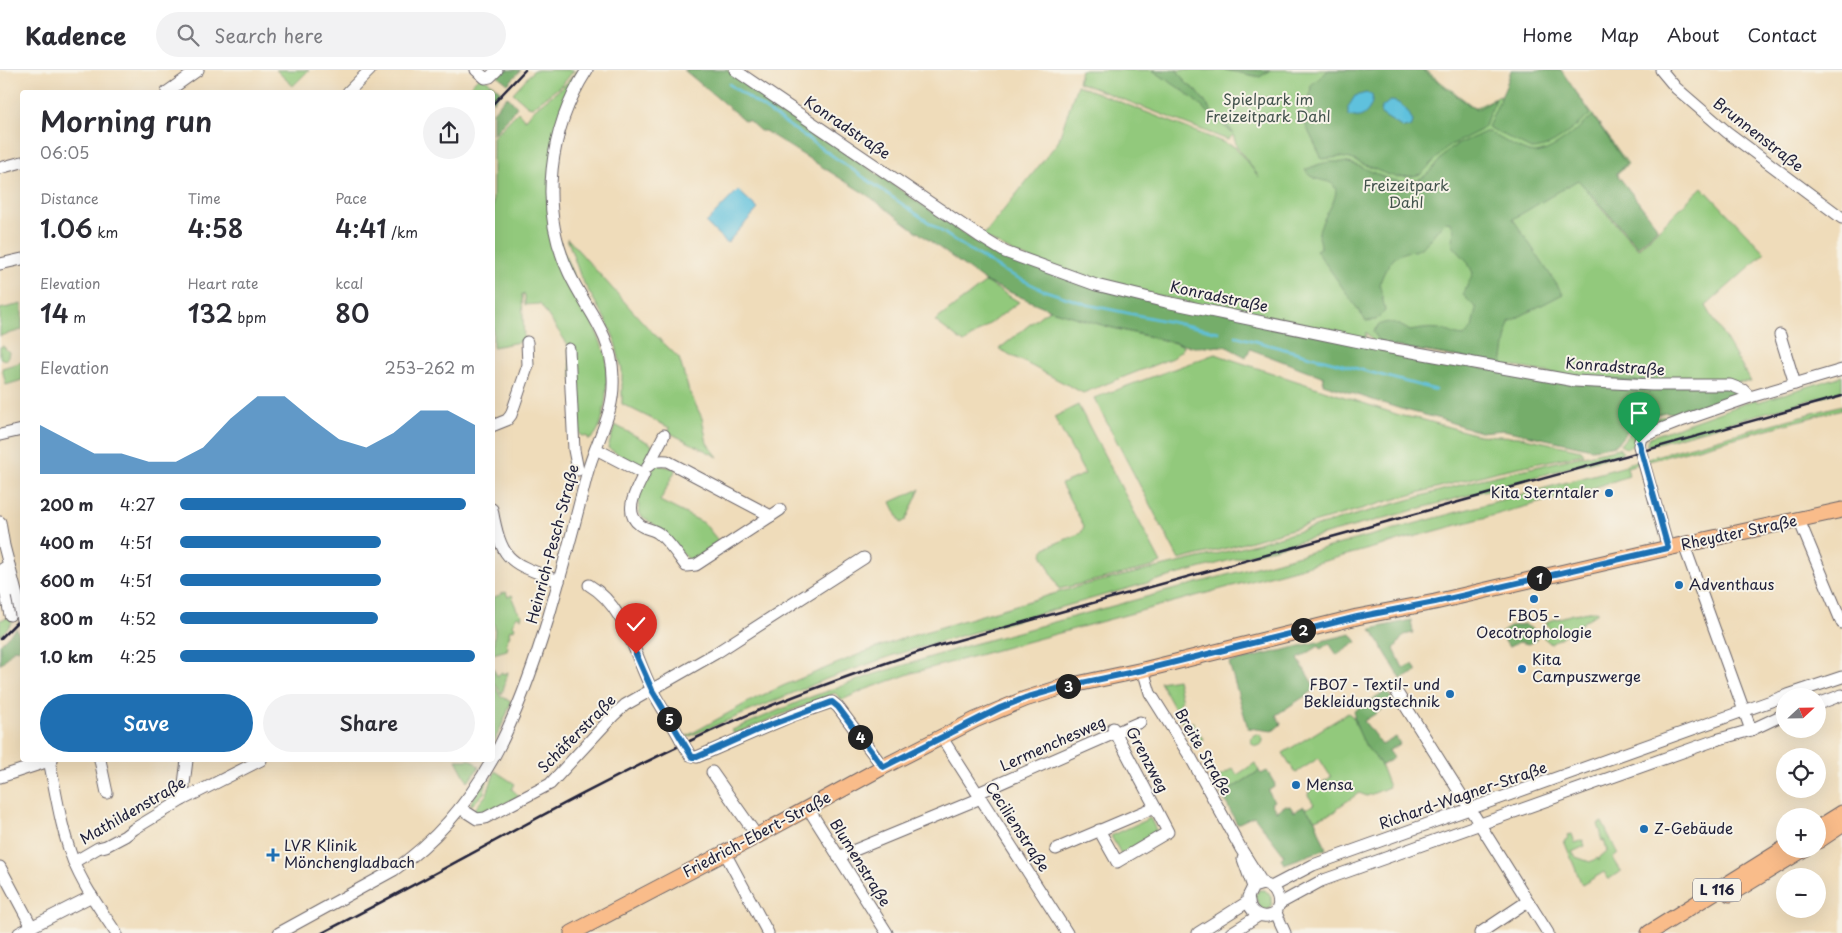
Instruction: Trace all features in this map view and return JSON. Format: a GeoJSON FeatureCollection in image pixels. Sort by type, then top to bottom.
{"type":"FeatureCollection","features":[{"type":"Feature","properties":{"kind":"main road","name":"Rheydter Straße"},"geometry":{"type":"LineString","coordinates":[[942,738],[1000,708],[1025,698],[1063,687],[1143,670],[1357,617],[1435,602],[1842,510]]}},
{"type":"Feature","properties":{"kind":"main road","name":"Friedrich-Ebert-Straße"},"geometry":{"type":"LineString","coordinates":[[572,933],[757,836],[883,767],[942,738]]}},
{"type":"Feature","properties":{"kind":"main road"},"geometry":{"type":"LineString","coordinates":[[1826,823],[1842,813]]}},
{"type":"Feature","properties":{"kind":"main road"},"geometry":{"type":"LineString","coordinates":[[1826,836],[1842,825]]}},
{"type":"Feature","properties":{"kind":"main road","name":"L 116"},"geometry":{"type":"LineString","coordinates":[[1649,933],[1776,854]]}},
{"type":"Feature","properties":{"kind":"main road","name":"L 116"},"geometry":{"type":"LineString","coordinates":[[1668,933],[1789,858]]}},
{"type":"Feature","properties":{"kind":"street"},"geometry":{"type":"LineString","coordinates":[[170,90],[198,70]]}},
{"type":"Feature","properties":{"kind":"street"},"geometry":{"type":"LineString","coordinates":[[350,90],[370,70]]}},
{"type":"Feature","properties":{"kind":"street"},"geometry":{"type":"LineString","coordinates":[[480,74],[490,77],[497,70]]}},
{"type":"Feature","properties":{"kind":"street","name":"Heinrich-Pesch-Straße"},"geometry":{"type":"LineString","coordinates":[[495,755],[510,728],[526,688],[560,581],[589,466],[608,417],[612,399],[613,376],[610,354],[598,322],[568,272],[553,218],[550,188],[555,150],[564,114],[576,87],[587,70]]}},
{"type":"Feature","properties":{"kind":"street","name":"Konradstraße"},"geometry":{"type":"LineString","coordinates":[[735,70],[1005,252],[1096,285],[1223,314],[1502,369],[1596,383],[1730,385],[1743,390],[1750,397]]}},
{"type":"Feature","properties":{"kind":"street","name":"Brunnenstraße"},"geometry":{"type":"LineString","coordinates":[[1661,70],[1676,88],[1727,132],[1842,218]]}},
{"type":"Feature","properties":{"kind":"street"},"geometry":{"type":"LineString","coordinates":[[0,168],[20,163]]}},
{"type":"Feature","properties":{"kind":"street"},"geometry":{"type":"LineString","coordinates":[[0,264],[20,259]]}},
{"type":"Feature","properties":{"kind":"street"},"geometry":{"type":"LineString","coordinates":[[1780,335],[1795,384]]}},
{"type":"Feature","properties":{"kind":"street"},"geometry":{"type":"LineString","coordinates":[[495,425],[507,420],[511,416],[528,365],[527,342]]}},
{"type":"Feature","properties":{"kind":"street","name":"Heinrich-Pesch-Straße"},"geometry":{"type":"LineString","coordinates":[[568,349],[574,450],[578,470]]}},
{"type":"Feature","properties":{"kind":"street"},"geometry":{"type":"LineString","coordinates":[[1668,548],[1639,446],[1641,437],[1750,397],[1842,370]]}},
{"type":"Feature","properties":{"kind":"street"},"geometry":{"type":"LineString","coordinates":[[0,436],[20,431]]}},
{"type":"Feature","properties":{"kind":"street"},"geometry":{"type":"LineString","coordinates":[[646,470],[653,462],[660,460],[667,462],[776,513],[696,565],[686,566],[658,533],[639,524],[631,510],[632,500],[646,470],[664,435]]}},
{"type":"Feature","properties":{"kind":"street"},"geometry":{"type":"LineString","coordinates":[[596,449],[646,470]]}},
{"type":"Feature","properties":{"kind":"street"},"geometry":{"type":"LineString","coordinates":[[1799,520],[1842,623]]}},
{"type":"Feature","properties":{"kind":"street"},"geometry":{"type":"LineString","coordinates":[[495,521],[500,542],[507,555],[524,569],[560,581]]}},
{"type":"Feature","properties":{"kind":"street"},"geometry":{"type":"LineString","coordinates":[[0,522],[2,547],[18,590],[20,605]]}},
{"type":"Feature","properties":{"kind":"street"},"geometry":{"type":"LineString","coordinates":[[1684,545],[1751,730]]}},
{"type":"Feature","properties":{"kind":"street","name":"Schäferstraße"},"geometry":{"type":"LineString","coordinates":[[460,808],[477,819],[485,818],[550,784],[625,705],[716,653],[864,558]]}},
{"type":"Feature","properties":{"kind":"street"},"geometry":{"type":"LineString","coordinates":[[9,565],[1,570],[10,614]]}},
{"type":"Feature","properties":{"kind":"street"},"geometry":{"type":"LineString","coordinates":[[589,585],[608,600],[620,618],[652,690],[690,756],[697,757],[829,702],[834,703],[838,707],[883,767]]}},
{"type":"Feature","properties":{"kind":"street","name":"Breite Straße"},"geometry":{"type":"LineString","coordinates":[[1143,670],[1150,692],[1192,758],[1241,849],[1244,865],[1262,886]]}},
{"type":"Feature","properties":{"kind":"street","name":"Richard-Wagner-Straße"},"geometry":{"type":"LineString","coordinates":[[1809,688],[1842,677]]}},
{"type":"Feature","properties":{"kind":"street"},"geometry":{"type":"LineString","coordinates":[[1396,691],[1548,933]]}},
{"type":"Feature","properties":{"kind":"street"},"geometry":{"type":"LineString","coordinates":[[1826,701],[1842,694]]}},
{"type":"Feature","properties":{"kind":"street","name":"Richard-Wagner-Straße"},"geometry":{"type":"LineString","coordinates":[[1262,886],[1313,865],[1469,808],[1623,755],[1776,699]]}},
{"type":"Feature","properties":{"kind":"street","name":"Richard-Wagner-Straße"},"geometry":{"type":"LineString","coordinates":[[1231,933],[1321,881],[1716,740],[1751,730],[1776,718]]}},
{"type":"Feature","properties":{"kind":"street","name":"Lermenchesweg"},"geometry":{"type":"LineString","coordinates":[[838,857],[979,796],[1114,730],[1140,722]]}},
{"type":"Feature","properties":{"kind":"street","name":"Grenzweg"},"geometry":{"type":"LineString","coordinates":[[1099,830],[1118,862],[1168,832],[1114,730]]}},
{"type":"Feature","properties":{"kind":"street","name":"Cecilienstraße"},"geometry":{"type":"LineString","coordinates":[[942,738],[1067,933]]}},
{"type":"Feature","properties":{"kind":"street"},"geometry":{"type":"LineString","coordinates":[[1623,755],[1628,771]]}},
{"type":"Feature","properties":{"kind":"street"},"geometry":{"type":"LineString","coordinates":[[0,777],[44,762]]}},
{"type":"Feature","properties":{"kind":"street"},"geometry":{"type":"LineString","coordinates":[[50,762],[67,843],[74,862],[92,896],[116,933]]}},
{"type":"Feature","properties":{"kind":"street"},"geometry":{"type":"LineString","coordinates":[[100,762],[107,793]]}},
{"type":"Feature","properties":{"kind":"street"},"geometry":{"type":"LineString","coordinates":[[182,800],[187,762]]}},
{"type":"Feature","properties":{"kind":"street","name":"Mathildenstraße"},"geometry":{"type":"LineString","coordinates":[[74,862],[98,848],[125,836],[134,828],[182,800],[257,762]]}},
{"type":"Feature","properties":{"kind":"street","name":"Heinrich-Pesch-Straße"},"geometry":{"type":"LineString","coordinates":[[279,933],[347,897],[410,859],[435,836],[460,808],[491,762]]}},
{"type":"Feature","properties":{"kind":"street"},"geometry":{"type":"LineString","coordinates":[[712,772],[757,836]]}},
{"type":"Feature","properties":{"kind":"street","name":"Grenzweg"},"geometry":{"type":"LineString","coordinates":[[1056,849],[1155,807]]}},
{"type":"Feature","properties":{"kind":"street","name":"Blumenstraße"},"geometry":{"type":"LineString","coordinates":[[808,808],[887,933]]}},
{"type":"Feature","properties":{"kind":"street"},"geometry":{"type":"LineString","coordinates":[[725,853],[768,933]]}},
{"type":"Feature","properties":{"kind":"street"},"geometry":{"type":"LineString","coordinates":[[0,867],[32,927]]}},
{"type":"Feature","properties":{"kind":"street"},"geometry":{"type":"LineString","coordinates":[[1270,912],[1277,894],[1262,886],[1249,894],[1249,901],[1253,910],[1270,912],[1284,933]]}},
{"type":"Feature","properties":{"kind":"street"},"geometry":{"type":"LineString","coordinates":[[19,933],[92,896]]}},
{"type":"Feature","properties":{"kind":"street"},"geometry":{"type":"LineString","coordinates":[[1198,933],[1249,901]]}},
{"type":"Feature","properties":{"kind":"street"},"geometry":{"type":"LineString","coordinates":[[1480,933],[1528,901]]}},
{"type":"Feature","properties":{"kind":"green space"},"geometry":{"type":"Polygon","coordinates":[[[276,70],[309,70],[293,86],[276,70]]]}},
{"type":"Feature","properties":{"kind":"green space"},"geometry":{"type":"Polygon","coordinates":[[[502,70],[521,70],[508,84],[498,76],[502,70]]]}},
{"type":"Feature","properties":{"kind":"green space"},"geometry":{"type":"Polygon","coordinates":[[[534,70],[574,70],[562,85],[532,107],[528,106],[513,93],[534,70]]]}},
{"type":"Feature","properties":{"kind":"green space"},"geometry":{"type":"Polygon","coordinates":[[[579,70],[566,95],[558,121],[548,214],[606,355],[607,388],[603,414],[600,425],[589,440],[588,437],[582,436],[579,432],[568,345],[540,304],[525,305],[525,295],[522,294],[524,341],[495,347],[495,135],[518,112],[525,120],[537,107],[579,70]]]}},
{"type":"Feature","properties":{"kind":"green space"},"geometry":{"type":"Polygon","coordinates":[[[684,70],[727,70],[973,240],[1064,277],[1491,370],[1733,388],[1739,393],[1738,396],[1683,415],[1666,412],[1651,416],[1634,423],[1616,445],[1592,449],[1504,430],[1480,432],[1401,409],[1323,384],[1324,377],[1250,349],[1246,357],[1225,346],[1194,347],[1109,327],[1051,310],[986,282],[870,197],[765,131],[760,131],[748,120],[745,121],[684,70]]]}},
{"type":"Feature","properties":{"kind":"green space"},"geometry":{"type":"Polygon","coordinates":[[[1081,70],[1425,70],[1475,108],[1500,96],[1536,119],[1574,89],[1628,164],[1591,196],[1638,249],[1702,187],[1765,253],[1706,306],[1751,382],[1593,380],[1374,343],[1366,332],[1365,343],[1073,276],[1014,253],[983,236],[1058,142],[1077,85],[1235,147],[1259,177],[1237,147],[1233,135],[1228,140],[1078,82],[1081,70]]]}},
{"type":"Feature","properties":{"kind":"green space"},"geometry":{"type":"Polygon","coordinates":[[[1152,70],[1177,70],[1186,83],[1197,91],[1213,113],[1223,120],[1233,134],[1185,92],[1152,70]]]}},
{"type":"Feature","properties":{"kind":"green space"},"geometry":{"type":"Polygon","coordinates":[[[1225,70],[1270,70],[1260,77],[1225,70]]]}},
{"type":"Feature","properties":{"kind":"green space"},"geometry":{"type":"Polygon","coordinates":[[[1329,70],[1422,70],[1476,110],[1496,99],[1481,130],[1449,146],[1421,174],[1396,177],[1351,159],[1340,157],[1322,159],[1306,126],[1311,85],[1329,70]]]}},
{"type":"Feature","properties":{"kind":"green space"},"geometry":{"type":"Polygon","coordinates":[[[1511,70],[1561,70],[1591,114],[1555,142],[1539,148],[1531,149],[1488,127],[1511,70]]]}},
{"type":"Feature","properties":{"kind":"green space"},"geometry":{"type":"Polygon","coordinates":[[[480,76],[491,83],[485,90],[466,90],[480,76]]]}},
{"type":"Feature","properties":{"kind":"green space"},"geometry":{"type":"Polygon","coordinates":[[[491,83],[501,92],[495,100],[495,90],[485,90],[491,83]]]}},
{"type":"Feature","properties":{"kind":"green space"},"geometry":{"type":"Polygon","coordinates":[[[507,96],[517,107],[495,133],[495,110],[507,96]]]}},
{"type":"Feature","properties":{"kind":"green space","name":"Freizeitpark Dahl"},"geometry":{"type":"Polygon","coordinates":[[[1593,116],[1626,164],[1616,173],[1656,225],[1657,229],[1638,247],[1578,180],[1513,219],[1563,294],[1509,322],[1502,364],[1382,344],[1373,332],[1381,324],[1386,323],[1396,324],[1410,331],[1435,329],[1461,336],[1464,336],[1472,328],[1476,308],[1463,295],[1473,273],[1467,261],[1453,246],[1454,231],[1451,223],[1445,222],[1421,248],[1401,254],[1393,260],[1380,284],[1385,311],[1376,320],[1366,321],[1316,250],[1321,247],[1320,227],[1333,202],[1336,190],[1329,182],[1313,177],[1305,170],[1321,164],[1339,162],[1358,166],[1393,180],[1402,182],[1412,181],[1419,179],[1429,172],[1450,149],[1485,132],[1489,132],[1514,146],[1537,153],[1545,151],[1562,141],[1593,116]]]}},
{"type":"Feature","properties":{"kind":"green space"},"geometry":{"type":"Polygon","coordinates":[[[567,238],[648,328],[679,358],[689,391],[702,418],[707,443],[718,457],[668,432],[670,428],[622,404],[622,370],[614,338],[581,278],[567,238]]]}},
{"type":"Feature","properties":{"kind":"green space"},"geometry":{"type":"Polygon","coordinates":[[[986,282],[1019,302],[964,343],[935,321],[986,282]]]}},
{"type":"Feature","properties":{"kind":"green space"},"geometry":{"type":"Polygon","coordinates":[[[20,304],[20,331],[0,336],[0,309],[20,304]]]}},
{"type":"Feature","properties":{"kind":"green space"},"geometry":{"type":"Polygon","coordinates":[[[1051,310],[1109,327],[1183,345],[1181,351],[1172,358],[1083,393],[999,349],[1044,313],[1051,310]]]}},
{"type":"Feature","properties":{"kind":"green space"},"geometry":{"type":"Polygon","coordinates":[[[3,346],[9,352],[5,360],[0,358],[0,347],[3,346]]]}},
{"type":"Feature","properties":{"kind":"green space"},"geometry":{"type":"Polygon","coordinates":[[[1215,354],[1402,416],[1478,435],[1520,437],[1581,450],[1584,454],[1499,471],[1179,560],[1094,398],[1215,354]]]}},
{"type":"Feature","properties":{"kind":"green space"},"geometry":{"type":"Polygon","coordinates":[[[20,363],[20,381],[6,385],[2,368],[20,363]]]}},
{"type":"Feature","properties":{"kind":"green space"},"geometry":{"type":"Polygon","coordinates":[[[1842,376],[1842,391],[1647,446],[1647,441],[1650,437],[1757,399],[1758,402],[1842,376]]]}},
{"type":"Feature","properties":{"kind":"green space"},"geometry":{"type":"Polygon","coordinates":[[[1078,405],[1161,563],[1152,567],[1059,589],[1042,554],[1045,548],[1081,533],[1084,526],[1061,484],[1085,474],[1054,417],[1078,405]]]}},
{"type":"Feature","properties":{"kind":"green space"},"geometry":{"type":"Polygon","coordinates":[[[1842,405],[1842,409],[1627,467],[1629,476],[1590,489],[912,673],[842,700],[835,693],[734,734],[732,730],[808,698],[875,674],[970,645],[1842,405]]]}},
{"type":"Feature","properties":{"kind":"green space"},"geometry":{"type":"Polygon","coordinates":[[[1665,416],[1673,418],[1643,429],[1634,443],[1628,448],[1620,445],[1639,425],[1665,416]]]}},
{"type":"Feature","properties":{"kind":"green space"},"geometry":{"type":"Polygon","coordinates":[[[615,425],[651,444],[654,448],[644,465],[636,465],[608,448],[615,425]]]}},
{"type":"Feature","properties":{"kind":"green space"},"geometry":{"type":"Polygon","coordinates":[[[1619,448],[1623,453],[1154,581],[894,655],[829,678],[687,736],[752,700],[785,685],[901,639],[1080,586],[1237,549],[1481,479],[1619,448]]]}},
{"type":"Feature","properties":{"kind":"green space"},"geometry":{"type":"Polygon","coordinates":[[[656,464],[676,469],[660,501],[704,523],[720,543],[691,562],[655,525],[641,516],[639,511],[638,496],[656,464]]]}},
{"type":"Feature","properties":{"kind":"green space"},"geometry":{"type":"Polygon","coordinates":[[[920,489],[906,520],[901,523],[891,502],[920,489]]]}},
{"type":"Feature","properties":{"kind":"green space"},"geometry":{"type":"Polygon","coordinates":[[[506,592],[508,597],[512,595],[517,610],[522,615],[521,618],[517,616],[512,625],[515,627],[514,630],[510,629],[506,644],[508,646],[507,650],[495,653],[495,628],[495,597],[506,592]]]}},
{"type":"Feature","properties":{"kind":"green space"},"geometry":{"type":"Polygon","coordinates":[[[1597,611],[1597,613],[1551,644],[1541,635],[1541,631],[1544,634],[1550,629],[1546,622],[1573,614],[1597,611]]]}},
{"type":"Feature","properties":{"kind":"green space"},"geometry":{"type":"Polygon","coordinates":[[[11,617],[12,623],[0,636],[0,620],[11,617]]]}},
{"type":"Feature","properties":{"kind":"green space"},"geometry":{"type":"Polygon","coordinates":[[[1411,620],[1413,633],[1404,635],[1394,649],[1403,668],[1413,664],[1417,672],[1401,679],[1371,629],[1411,620]]]}},
{"type":"Feature","properties":{"kind":"green space"},"geometry":{"type":"Polygon","coordinates":[[[1524,624],[1538,635],[1536,640],[1528,644],[1519,642],[1509,647],[1504,640],[1502,632],[1512,626],[1524,624]]]}},
{"type":"Feature","properties":{"kind":"green space"},"geometry":{"type":"Polygon","coordinates":[[[16,628],[19,635],[19,650],[14,649],[0,665],[0,644],[16,628]]]}},
{"type":"Feature","properties":{"kind":"green space"},"geometry":{"type":"Polygon","coordinates":[[[1351,634],[1357,642],[1337,655],[1329,643],[1321,649],[1319,646],[1298,659],[1316,689],[1276,715],[1281,724],[1273,731],[1248,728],[1229,663],[1351,634]]]}},
{"type":"Feature","properties":{"kind":"green space"},"geometry":{"type":"Polygon","coordinates":[[[495,672],[497,676],[502,672],[503,674],[508,672],[502,694],[495,684],[495,672]]]}},
{"type":"Feature","properties":{"kind":"green space"},"geometry":{"type":"Polygon","coordinates":[[[1177,679],[1182,701],[1179,702],[1184,723],[1193,722],[1203,739],[1194,744],[1160,682],[1177,679]]]}},
{"type":"Feature","properties":{"kind":"green space"},"geometry":{"type":"Polygon","coordinates":[[[495,687],[501,696],[511,702],[495,740],[495,687]]]}},
{"type":"Feature","properties":{"kind":"green space"},"geometry":{"type":"Polygon","coordinates":[[[1387,691],[1394,702],[1364,721],[1382,745],[1396,737],[1400,744],[1388,751],[1394,758],[1381,766],[1362,738],[1356,724],[1354,711],[1387,691]]]}},
{"type":"Feature","properties":{"kind":"green space"},"geometry":{"type":"Polygon","coordinates":[[[1348,713],[1353,717],[1366,747],[1378,758],[1389,787],[1367,796],[1359,793],[1337,808],[1337,811],[1315,819],[1306,809],[1314,804],[1308,795],[1309,791],[1331,777],[1319,758],[1297,772],[1294,771],[1283,753],[1348,713]]]}},
{"type":"Feature","properties":{"kind":"green space"},"geometry":{"type":"Polygon","coordinates":[[[1257,734],[1263,740],[1257,746],[1251,740],[1257,734]]]}},
{"type":"Feature","properties":{"kind":"green space"},"geometry":{"type":"Polygon","coordinates":[[[457,762],[474,762],[479,767],[468,782],[457,762]]]}},
{"type":"Feature","properties":{"kind":"green space"},"geometry":{"type":"Polygon","coordinates":[[[1255,763],[1259,771],[1222,795],[1214,780],[1233,768],[1237,775],[1255,763]]]}},
{"type":"Feature","properties":{"kind":"green space"},"geometry":{"type":"Polygon","coordinates":[[[495,771],[515,784],[512,789],[519,796],[489,812],[478,814],[473,811],[487,794],[495,771]]]}},
{"type":"Feature","properties":{"kind":"green space"},"geometry":{"type":"Polygon","coordinates":[[[1259,771],[1261,774],[1267,771],[1275,784],[1268,791],[1274,801],[1271,803],[1276,811],[1286,805],[1290,806],[1294,812],[1304,806],[1315,820],[1326,849],[1284,864],[1281,859],[1284,855],[1254,816],[1237,824],[1222,795],[1259,771]]]}},
{"type":"Feature","properties":{"kind":"green space"},"geometry":{"type":"Polygon","coordinates":[[[487,776],[484,793],[471,806],[471,802],[487,776]]]}},
{"type":"Feature","properties":{"kind":"green space"},"geometry":{"type":"Polygon","coordinates":[[[1150,818],[1157,832],[1121,854],[1111,836],[1150,818]]]}},
{"type":"Feature","properties":{"kind":"green space"},"geometry":{"type":"Polygon","coordinates":[[[1602,822],[1618,854],[1613,858],[1621,871],[1609,879],[1604,872],[1582,885],[1564,841],[1568,838],[1567,835],[1572,834],[1575,843],[1583,840],[1585,846],[1572,852],[1576,857],[1590,862],[1597,858],[1599,861],[1599,858],[1607,851],[1604,840],[1602,841],[1598,824],[1602,822]]]}},
{"type":"Feature","properties":{"kind":"green space"},"geometry":{"type":"Polygon","coordinates":[[[1259,890],[1265,890],[1271,897],[1272,904],[1270,909],[1265,910],[1260,907],[1255,896],[1259,890]]]}},
{"type":"Feature","properties":{"kind":"water"},"geometry":{"type":"Polygon","coordinates":[[[1366,93],[1372,95],[1368,111],[1360,117],[1348,116],[1348,107],[1355,96],[1366,93]]]}},
{"type":"Feature","properties":{"kind":"water"},"geometry":{"type":"Polygon","coordinates":[[[1390,101],[1398,103],[1407,111],[1413,122],[1411,127],[1403,128],[1381,114],[1382,107],[1390,101]]]}},
{"type":"Feature","properties":{"kind":"water"},"geometry":{"type":"Polygon","coordinates":[[[738,190],[758,209],[727,243],[706,223],[738,190]]]}},
{"type":"Feature","properties":{"kind":"waterway"},"geometry":{"type":"LineString","coordinates":[[729,84],[957,242],[1002,270],[1043,290],[1089,305],[1219,332]]}},
{"type":"Feature","properties":{"kind":"waterway"},"geometry":{"type":"LineString","coordinates":[[1236,336],[1436,390]]}},
{"type":"Feature","properties":{"kind":"railway"},"geometry":{"type":"LineString","coordinates":[[495,102],[525,70]]}},
{"type":"Feature","properties":{"kind":"railway"},"geometry":{"type":"LineString","coordinates":[[322,933],[600,785],[694,739],[783,700],[844,678],[937,646],[1842,396]]}},
{"type":"Feature","properties":{"kind":"railway"},"geometry":{"type":"LineString","coordinates":[[0,639],[20,619]]}},
{"type":"Feature","properties":{"kind":"place","name":"Kita Sterntaler"},"geometry":{"type":"Point","coordinates":[1609,493]}},
{"type":"Feature","properties":{"kind":"place","name":"Adventhaus"},"geometry":{"type":"Point","coordinates":[1679,585]}},
{"type":"Feature","properties":{"kind":"place","name":"FB05 - Oecotrophologie"},"geometry":{"type":"Point","coordinates":[1534,599]}},
{"type":"Feature","properties":{"kind":"place","name":"Kita Campuszwerge"},"geometry":{"type":"Point","coordinates":[1522,669]}},
{"type":"Feature","properties":{"kind":"place","name":"FB07 - Textil- und Bekleidungstechnik"},"geometry":{"type":"Point","coordinates":[1450,694]}},
{"type":"Feature","properties":{"kind":"place","name":"Mensa"},"geometry":{"type":"Point","coordinates":[1296,785]}},
{"type":"Feature","properties":{"kind":"place","name":"Z-Gebäude"},"geometry":{"type":"Point","coordinates":[1644,829]}},
{"type":"Feature","properties":{"kind":"place","name":"LVR Klinik Mönchengladbach"},"geometry":{"type":"Point","coordinates":[273,855]}},
{"type":"Feature","properties":{"kind":"route"},"geometry":{"type":"LineString","coordinates":[[636,654],[652,690],[692,757],[697,757],[762,728],[832,702],[838,707],[883,767],[1000,708],[1025,698],[1063,687],[1143,670],[1357,617],[1435,602],[1668,548],[1639,443]]}},
{"type":"Feature","properties":{"kind":"park label","name":"Spielpark im Freizeitpark Dahl"},"geometry":{"type":"Point","coordinates":[1268,108]}}]}
